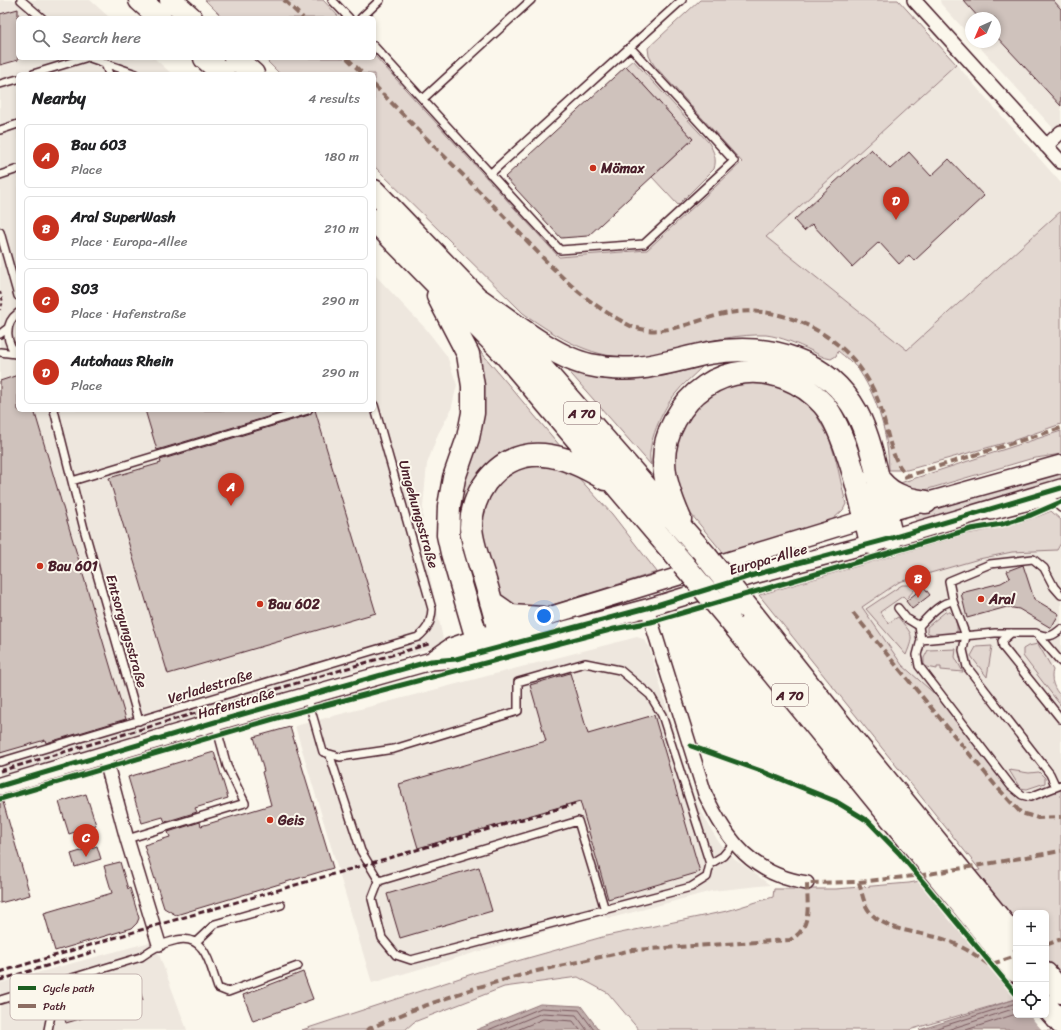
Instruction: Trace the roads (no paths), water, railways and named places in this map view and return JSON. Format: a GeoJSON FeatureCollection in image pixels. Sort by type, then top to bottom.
{"type":"FeatureCollection","features":[{"type":"Feature","properties":{"kind":"highway"},"geometry":{"type":"LineString","coordinates":[[140,0],[158,16]]}},
{"type":"Feature","properties":{"kind":"highway"},"geometry":{"type":"LineString","coordinates":[[171,0],[189,16]]}},
{"type":"Feature","properties":{"kind":"highway"},"geometry":{"type":"LineString","coordinates":[[207,60],[221,72]]}},
{"type":"Feature","properties":{"kind":"highway"},"geometry":{"type":"LineString","coordinates":[[237,60],[250,72]]}},
{"type":"Feature","properties":{"kind":"highway","name":"A 70"},"geometry":{"type":"LineString","coordinates":[[376,193],[521,344],[706,556],[750,611],[1013,967]]}},
{"type":"Feature","properties":{"kind":"highway","name":"A 70"},"geometry":{"type":"LineString","coordinates":[[376,222],[504,353],[729,619],[918,837],[1013,936]]}},
{"type":"Feature","properties":{"kind":"highway"},"geometry":{"type":"LineString","coordinates":[[422,269],[448,314],[468,354],[473,386],[473,413],[468,438],[454,478],[449,506],[448,535],[479,646]]}},
{"type":"Feature","properties":{"kind":"highway"},"geometry":{"type":"LineString","coordinates":[[477,298],[561,354],[588,365],[612,369],[642,368],[699,355],[744,349],[778,353],[796,359],[825,375],[839,388],[849,401],[864,430],[876,475],[882,485],[905,499],[926,502]]}},
{"type":"Feature","properties":{"kind":"highway"},"geometry":{"type":"LineString","coordinates":[[684,531],[670,495],[664,460],[671,429],[686,402],[696,392],[722,376],[738,372],[759,371],[790,380],[803,387],[823,404],[830,413],[875,517],[881,541]]}},
{"type":"Feature","properties":{"kind":"highway"},"geometry":{"type":"LineString","coordinates":[[501,639],[475,546],[471,526],[475,501],[481,489],[501,466],[514,459],[529,455],[548,455],[568,460],[591,470],[620,489]]}},
{"type":"Feature","properties":{"kind":"highway"},"geometry":{"type":"LineString","coordinates":[[875,517],[876,475]]}},
{"type":"Feature","properties":{"kind":"highway"},"geometry":{"type":"LineString","coordinates":[[491,602],[511,616],[542,618]]}},
{"type":"Feature","properties":{"kind":"highway"},"geometry":{"type":"LineString","coordinates":[[1049,978],[1061,992]]}},
{"type":"Feature","properties":{"kind":"highway"},"geometry":{"type":"LineString","coordinates":[[1049,1010],[1061,1024]]}},
{"type":"Feature","properties":{"kind":"street"},"geometry":{"type":"LineString","coordinates":[[914,0],[1061,162]]}},
{"type":"Feature","properties":{"kind":"street"},"geometry":{"type":"LineString","coordinates":[[1046,146],[1061,132]]}},
{"type":"Feature","properties":{"kind":"street","name":"Europa-Allee"},"geometry":{"type":"LineString","coordinates":[[501,639],[542,618],[875,517],[1061,464]]}},
{"type":"Feature","properties":{"kind":"street","name":"Europa-Allee"},"geometry":{"type":"LineString","coordinates":[[479,646],[501,639],[646,608],[757,574],[881,541],[1061,488]]}},
{"type":"Feature","properties":{"kind":"street"},"geometry":{"type":"LineString","coordinates":[[646,608],[704,794],[717,821],[733,844],[756,865],[791,881],[807,883]]}},
{"type":"Feature","properties":{"kind":"street","name":"Hafenstraße"},"geometry":{"type":"LineString","coordinates":[[0,786],[104,754],[431,661],[452,647],[479,646]]}},
{"type":"Feature","properties":{"kind":"street"},"geometry":{"type":"LineString","coordinates":[[104,754],[127,839],[159,944]]}},
{"type":"Feature","properties":{"kind":"lane"},"geometry":{"type":"LineString","coordinates":[[21,0],[40,16]]}},
{"type":"Feature","properties":{"kind":"lane"},"geometry":{"type":"LineString","coordinates":[[332,0],[347,16]]}},
{"type":"Feature","properties":{"kind":"lane"},"geometry":{"type":"LineString","coordinates":[[363,16],[380,0]]}},
{"type":"Feature","properties":{"kind":"lane"},"geometry":{"type":"LineString","coordinates":[[423,99],[531,0]]}},
{"type":"Feature","properties":{"kind":"lane"},"geometry":{"type":"LineString","coordinates":[[490,174],[682,0]]}},
{"type":"Feature","properties":{"kind":"lane"},"geometry":{"type":"LineString","coordinates":[[376,48],[560,250],[644,244],[734,161],[630,47]]}},
{"type":"Feature","properties":{"kind":"lane"},"geometry":{"type":"LineString","coordinates":[[40,72],[78,60]]}},
{"type":"Feature","properties":{"kind":"lane"},"geometry":{"type":"LineString","coordinates":[[95,60],[130,72]]}},
{"type":"Feature","properties":{"kind":"lane"},"geometry":{"type":"LineString","coordinates":[[105,64],[109,72]]}},
{"type":"Feature","properties":{"kind":"lane"},"geometry":{"type":"LineString","coordinates":[[0,84],[16,80]]}},
{"type":"Feature","properties":{"kind":"lane"},"geometry":{"type":"LineString","coordinates":[[0,130],[16,125]]}},
{"type":"Feature","properties":{"kind":"lane"},"geometry":{"type":"LineString","coordinates":[[0,175],[16,170]]}},
{"type":"Feature","properties":{"kind":"lane"},"geometry":{"type":"LineString","coordinates":[[0,232],[16,289]]}},
{"type":"Feature","properties":{"kind":"lane"},"geometry":{"type":"LineString","coordinates":[[0,334],[8,328],[16,315]]}},
{"type":"Feature","properties":{"kind":"lane"},"geometry":{"type":"LineString","coordinates":[[8,328],[7,337],[16,352]]}},
{"type":"Feature","properties":{"kind":"lane"},"geometry":{"type":"LineString","coordinates":[[0,352],[16,354]]}},
{"type":"Feature","properties":{"kind":"lane","name":"Entsorgungsstraße"},"geometry":{"type":"LineString","coordinates":[[55,412],[72,481],[139,721]]}},
{"type":"Feature","properties":{"kind":"lane"},"geometry":{"type":"LineString","coordinates":[[72,481],[301,412]]}},
{"type":"Feature","properties":{"kind":"lane","name":"Umgehungsstraße"},"geometry":{"type":"LineString","coordinates":[[376,412],[432,608],[431,619],[426,631]]}},
{"type":"Feature","properties":{"kind":"lane"},"geometry":{"type":"LineString","coordinates":[[965,517],[999,515],[1048,501],[1053,501],[1061,508]]}},
{"type":"Feature","properties":{"kind":"lane"},"geometry":{"type":"LineString","coordinates":[[919,626],[921,640],[917,655],[919,666],[1011,786],[1022,795],[1030,796],[1058,786],[967,666],[963,650],[966,636],[953,601],[949,581],[990,564],[1033,559],[1044,568],[1054,588],[1061,595]]}},
{"type":"Feature","properties":{"kind":"lane"},"geometry":{"type":"LineString","coordinates":[[919,626],[934,611],[948,602],[953,601]]}},
{"type":"Feature","properties":{"kind":"lane"},"geometry":{"type":"LineString","coordinates":[[898,608],[906,618],[919,626]]}},
{"type":"Feature","properties":{"kind":"lane"},"geometry":{"type":"LineString","coordinates":[[921,640],[1011,633],[1036,633],[1046,637],[1051,636],[1061,629]]}},
{"type":"Feature","properties":{"kind":"lane","name":"Verladestraße"},"geometry":{"type":"LineString","coordinates":[[0,762],[418,637],[426,631]]}},
{"type":"Feature","properties":{"kind":"lane"},"geometry":{"type":"LineString","coordinates":[[1011,633],[1002,641],[1003,647],[1061,719]]}},
{"type":"Feature","properties":{"kind":"lane"},"geometry":{"type":"LineString","coordinates":[[1036,633],[1061,662]]}},
{"type":"Feature","properties":{"kind":"lane"},"geometry":{"type":"LineString","coordinates":[[307,696],[323,752],[330,756],[340,757],[394,749],[518,711],[518,682],[585,663],[620,670],[650,695],[662,715],[710,864],[707,877],[691,886],[605,910],[411,960],[396,955],[382,938],[372,899],[379,881]]}},
{"type":"Feature","properties":{"kind":"lane"},"geometry":{"type":"LineString","coordinates":[[127,839],[244,803],[227,766],[215,722]]}},
{"type":"Feature","properties":{"kind":"lane"},"geometry":{"type":"LineString","coordinates":[[330,756],[361,851],[379,881]]}},
{"type":"Feature","properties":{"kind":"lane"},"geometry":{"type":"LineString","coordinates":[[379,881],[578,821],[605,910]]}},
{"type":"Feature","properties":{"kind":"lane"},"geometry":{"type":"LineString","coordinates":[[710,864],[723,856],[733,844]]}},
{"type":"Feature","properties":{"kind":"lane"},"geometry":{"type":"LineString","coordinates":[[197,941],[215,924],[281,904]]}},
{"type":"Feature","properties":{"kind":"lane"},"geometry":{"type":"LineString","coordinates":[[85,974],[141,957],[159,944],[188,938],[197,941],[205,953],[218,988],[228,992],[298,966]]}},
{"type":"Feature","properties":{"kind":"lane"},"geometry":{"type":"LineString","coordinates":[[0,1000],[10,997]]}},
{"type":"Feature","properties":{"kind":"lane"},"geometry":{"type":"LineString","coordinates":[[48,1030],[50,1020]]}},
{"type":"Feature","properties":{"kind":"water"},"geometry":{"type":"Polygon","coordinates":[[[1013,1000],[1013,1018],[1049,1018],[1061,1030],[919,1030],[1013,1000]]]}},
{"type":"Feature","properties":{"kind":"water"},"geometry":{"type":"Polygon","coordinates":[[[540,1004],[581,1006],[599,1030],[476,1030],[540,1004]]]}},
{"type":"Feature","properties":{"kind":"railway"},"geometry":{"type":"LineString","coordinates":[[0,771],[429,644]]}},
{"type":"Feature","properties":{"kind":"railway"},"geometry":{"type":"LineString","coordinates":[[0,972],[575,804]]}},
{"type":"Feature","properties":{"kind":"railway"},"geometry":{"type":"LineString","coordinates":[[20,974],[96,951]]}},
{"type":"Feature","properties":{"kind":"railway"},"geometry":{"type":"LineString","coordinates":[[0,980],[10,977]]}},
{"type":"Feature","properties":{"kind":"place","name":"Mömax"},"geometry":{"type":"Point","coordinates":[593,168]}},
{"type":"Feature","properties":{"kind":"place","name":"Autohaus Rhein"},"geometry":{"type":"Point","coordinates":[896,220]}},
{"type":"Feature","properties":{"kind":"place","name":"Bau 603"},"geometry":{"type":"Point","coordinates":[231,506]}},
{"type":"Feature","properties":{"kind":"place","name":"Bau 601"},"geometry":{"type":"Point","coordinates":[40,566]}},
{"type":"Feature","properties":{"kind":"place","name":"Aral SuperWash"},"geometry":{"type":"Point","coordinates":[918,598]}},
{"type":"Feature","properties":{"kind":"place","name":"Aral"},"geometry":{"type":"Point","coordinates":[981,599]}},
{"type":"Feature","properties":{"kind":"place","name":"Bau 602"},"geometry":{"type":"Point","coordinates":[260,604]}},
{"type":"Feature","properties":{"kind":"place","name":"Geis"},"geometry":{"type":"Point","coordinates":[270,820]}},
{"type":"Feature","properties":{"kind":"place","name":"S03"},"geometry":{"type":"Point","coordinates":[86,857]}}]}
